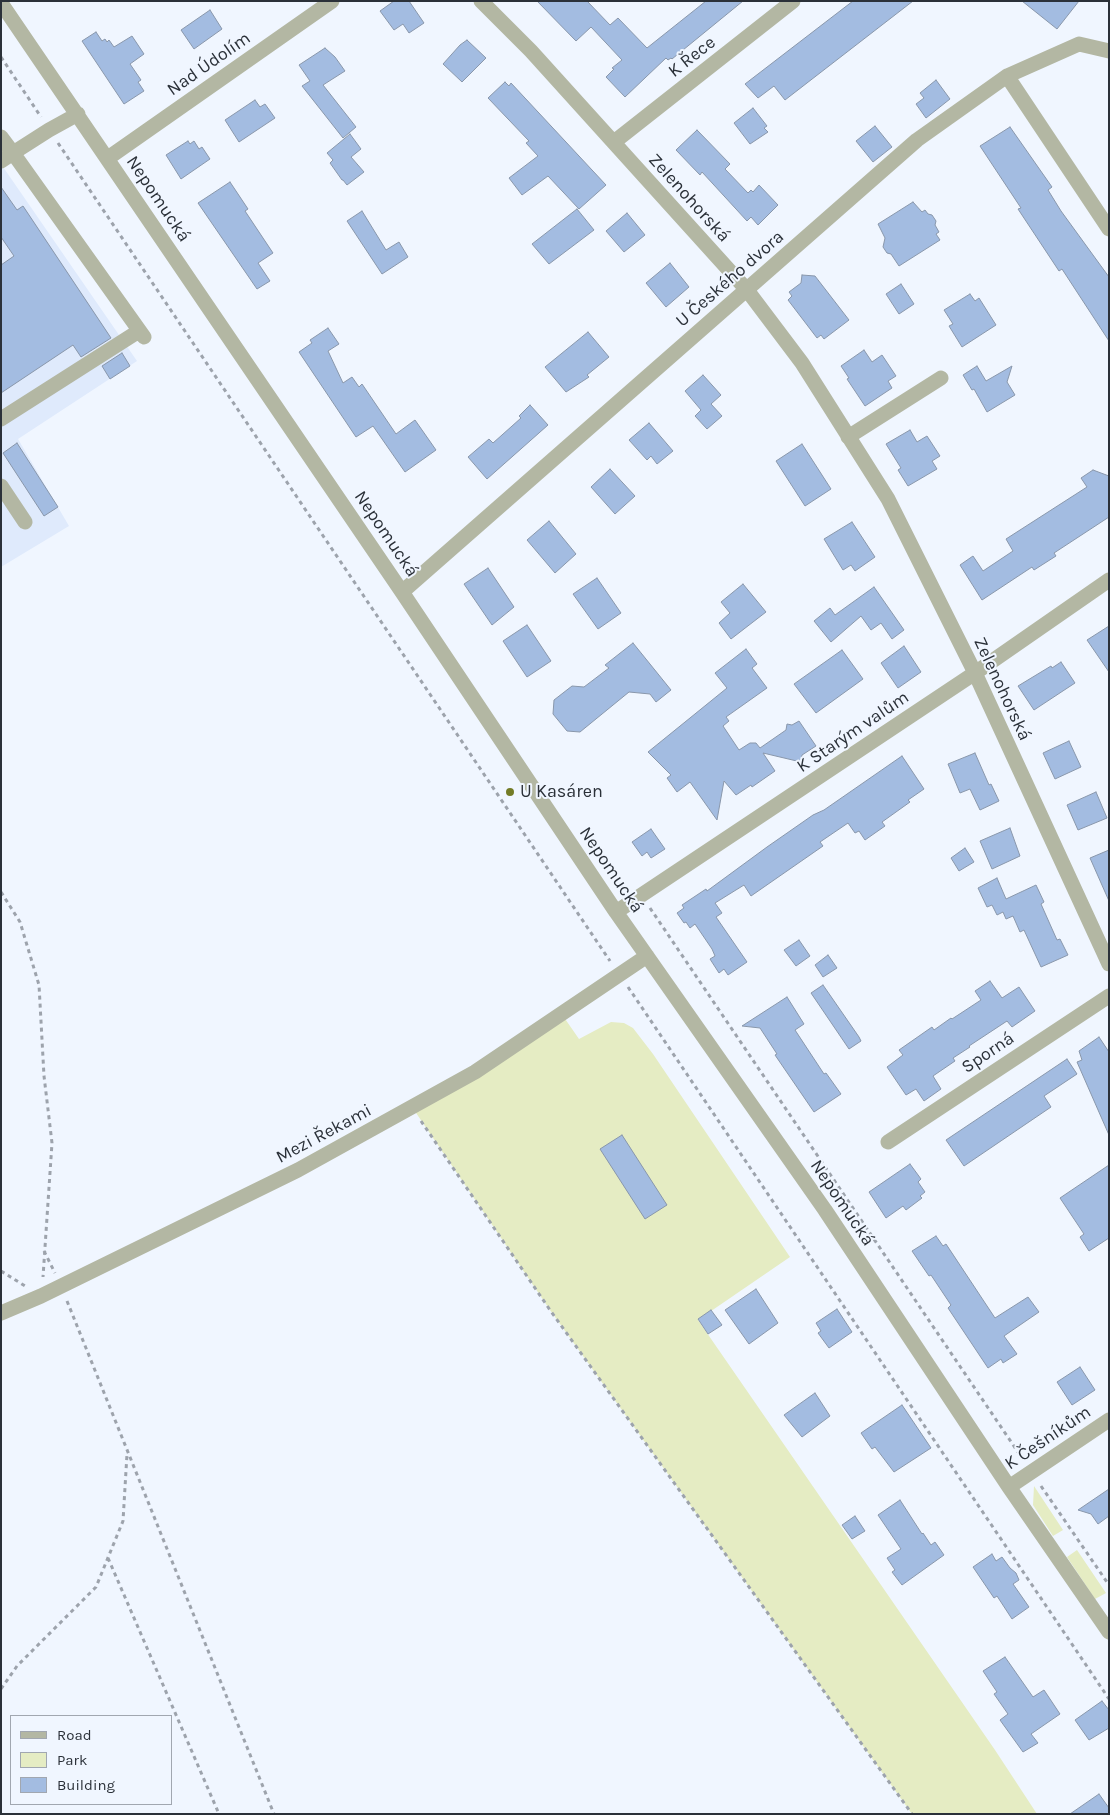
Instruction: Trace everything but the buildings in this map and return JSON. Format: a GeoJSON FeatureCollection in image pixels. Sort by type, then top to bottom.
{"type":"FeatureCollection","features":[{"type":"Feature","properties":{"kind":"street","name":"Nad Údolím"},"geometry":{"type":"LineString","coordinates":[[108,158],[332,1]]}},
{"type":"Feature","properties":{"kind":"street","name":"Zelenohorská"},"geometry":{"type":"LineString","coordinates":[[481,1],[531,51],[747,290],[802,363],[888,499],[975,673],[1109,964]]}},
{"type":"Feature","properties":{"kind":"street","name":"K Řece"},"geometry":{"type":"LineString","coordinates":[[614,142],[793,1]]}},
{"type":"Feature","properties":{"kind":"street","name":"Nepomucká"},"geometry":{"type":"LineString","coordinates":[[1,3],[402,592],[616,912],[825,1210],[1008,1487],[1109,1632]]}},
{"type":"Feature","properties":{"kind":"street","name":"U Českého dvora"},"geometry":{"type":"LineString","coordinates":[[402,592],[917,140],[1007,76],[1079,44],[1109,51]]}},
{"type":"Feature","properties":{"kind":"street"},"geometry":{"type":"LineString","coordinates":[[1007,76],[1109,229]]}},
{"type":"Feature","properties":{"kind":"street"},"geometry":{"type":"LineString","coordinates":[[7,157],[78,114]]}},
{"type":"Feature","properties":{"kind":"street"},"geometry":{"type":"LineString","coordinates":[[1,137],[7,157],[142,334],[1,420]]}},
{"type":"Feature","properties":{"kind":"street"},"geometry":{"type":"LineString","coordinates":[[848,437],[941,378]]}},
{"type":"Feature","properties":{"kind":"street"},"geometry":{"type":"LineString","coordinates":[[1,486],[25,522]]}},
{"type":"Feature","properties":{"kind":"street","name":"K Starým valům"},"geometry":{"type":"LineString","coordinates":[[616,912],[975,673],[1109,580]]}},
{"type":"Feature","properties":{"kind":"street","name":"Mezi Řekami"},"geometry":{"type":"LineString","coordinates":[[1,1313],[42,1296],[298,1170],[412,1107],[475,1072],[647,956]]}},
{"type":"Feature","properties":{"kind":"street","name":"Sporná"},"geometry":{"type":"LineString","coordinates":[[888,1142],[1109,996]]}},
{"type":"Feature","properties":{"kind":"street","name":"K Češníkům"},"geometry":{"type":"LineString","coordinates":[[1008,1487],[1109,1420]]}},
{"type":"Feature","properties":{"kind":"path"},"geometry":{"type":"LineString","coordinates":[[1,57],[1109,1699]]}},
{"type":"Feature","properties":{"kind":"path"},"geometry":{"type":"LineString","coordinates":[[1,892],[20,922],[38,985],[44,1076],[52,1143],[42,1296],[1,1271]]}},
{"type":"Feature","properties":{"kind":"path"},"geometry":{"type":"LineString","coordinates":[[642,895],[1109,1585]]}},
{"type":"Feature","properties":{"kind":"path"},"geometry":{"type":"LineString","coordinates":[[412,1107],[556,1318],[912,1814]]}},
{"type":"Feature","properties":{"kind":"path"},"geometry":{"type":"LineString","coordinates":[[44,1251],[62,1286],[274,1814]]}},
{"type":"Feature","properties":{"kind":"path"},"geometry":{"type":"LineString","coordinates":[[1,1689],[17,1666],[96,1587],[123,1521],[127,1451]]}},
{"type":"Feature","properties":{"kind":"path"},"geometry":{"type":"LineString","coordinates":[[108,1558],[219,1814]]}},
{"type":"Feature","properties":{"kind":"shaded area"},"geometry":{"type":"Polygon","coordinates":[[[1,164],[137,361],[18,439],[69,526],[1,567],[1,164]]]}},
{"type":"Feature","properties":{"kind":"green space"},"geometry":{"type":"Polygon","coordinates":[[[561,1013],[579,1039],[611,1022],[624,1023],[633,1028],[653,1054],[790,1257],[698,1320],[995,1750],[1037,1814],[912,1814],[550,1310],[412,1107],[561,1013]]]}},
{"type":"Feature","properties":{"kind":"green space"},"geometry":{"type":"Polygon","coordinates":[[[1034,1486],[1063,1530],[1053,1536],[1033,1505],[1034,1486]]]}},
{"type":"Feature","properties":{"kind":"green space"},"geometry":{"type":"Polygon","coordinates":[[[1077,1550],[1106,1593],[1095,1599],[1067,1557],[1077,1550]]]}},
{"type":"Feature","properties":{"kind":"place","name":"U Kasáren"},"geometry":{"type":"Point","coordinates":[510,792]}}]}
